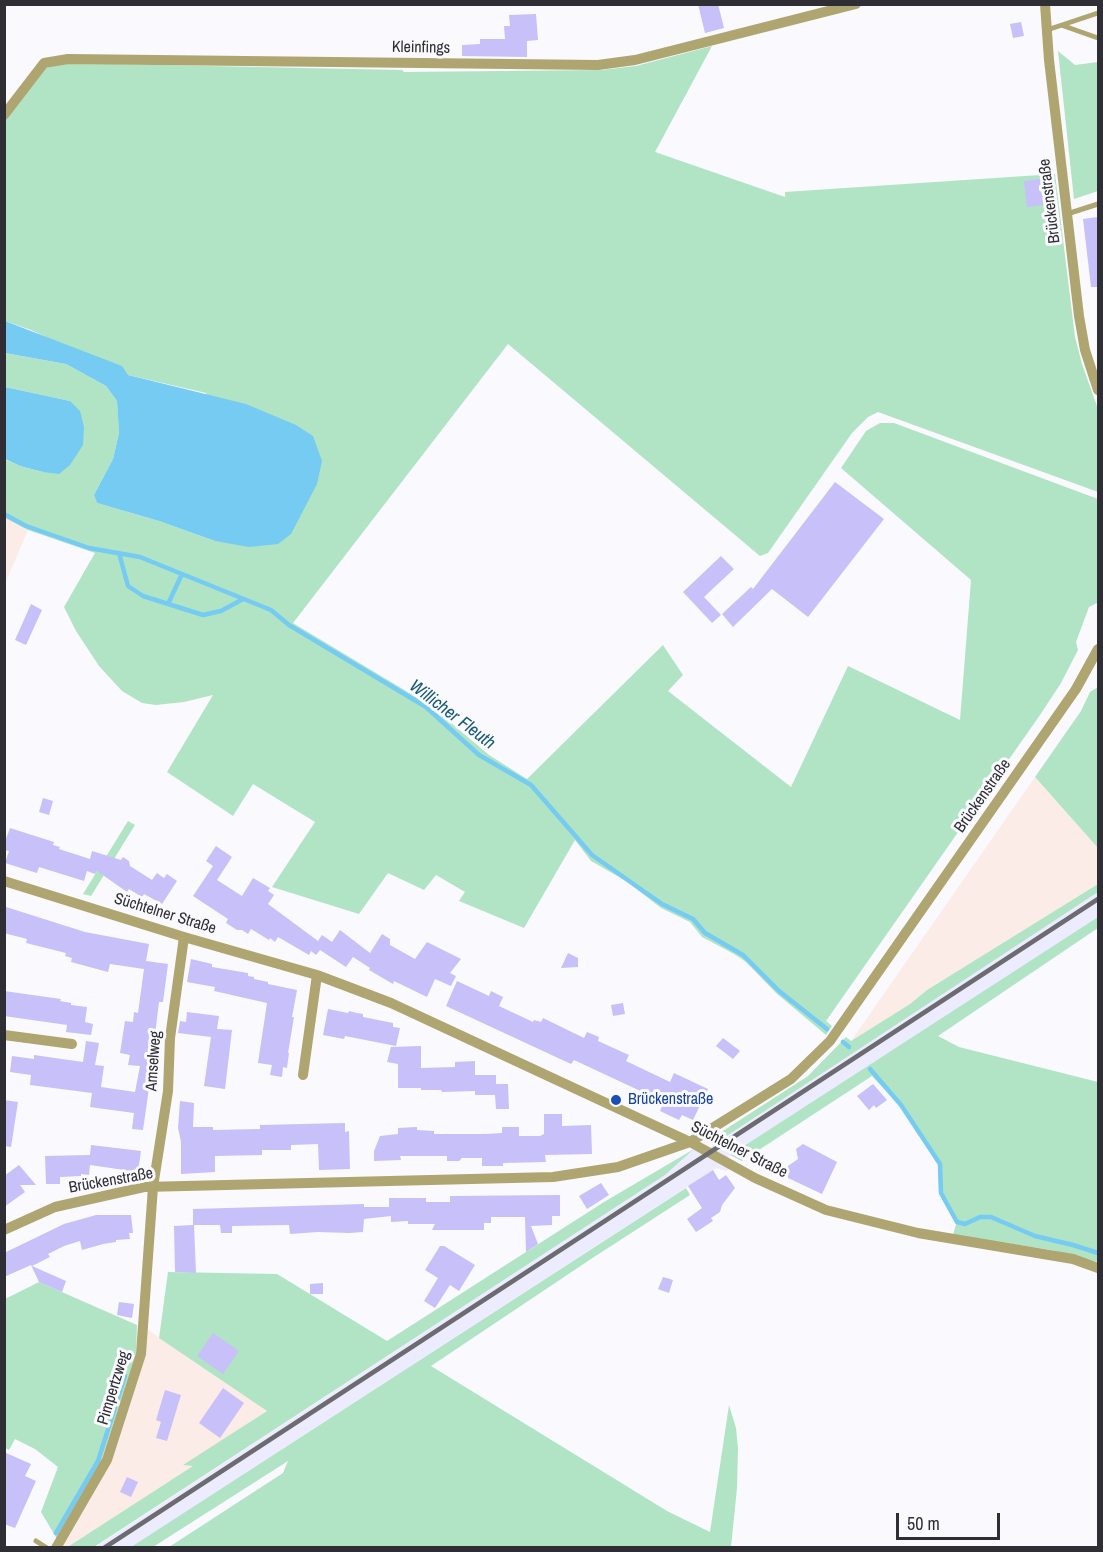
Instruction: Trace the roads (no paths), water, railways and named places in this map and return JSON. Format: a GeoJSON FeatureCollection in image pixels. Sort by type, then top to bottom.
{"type":"FeatureCollection","features":[{"type":"Feature","properties":{"kind":"street","name":"Kleinfings"},"geometry":{"type":"LineString","coordinates":[[4,115],[44,63],[68,59],[598,65],[635,60],[856,4]]}},
{"type":"Feature","properties":{"kind":"street","name":"Brückenstraße"},"geometry":{"type":"LineString","coordinates":[[1045,4],[1046,30],[1083,340],[1098,390]]}},
{"type":"Feature","properties":{"kind":"street","name":"Brückenstraße"},"geometry":{"type":"LineString","coordinates":[[4,1230],[55,1207],[144,1187],[553,1177],[618,1167],[690,1142],[791,1079],[830,1041],[1076,689],[1098,649]]}},
{"type":"Feature","properties":{"kind":"street","name":"Süchtelner Straße"},"geometry":{"type":"LineString","coordinates":[[4,881],[184,937],[317,975],[391,1003],[690,1142],[755,1178],[826,1210],[918,1233],[1073,1260],[1098,1268]]}},
{"type":"Feature","properties":{"kind":"street","name":"Amselweg"},"geometry":{"type":"LineString","coordinates":[[153,1187],[168,1090],[170,1038],[184,937]]}},
{"type":"Feature","properties":{"kind":"street"},"geometry":{"type":"LineString","coordinates":[[303,1076],[317,975]]}},
{"type":"Feature","properties":{"kind":"street"},"geometry":{"type":"LineString","coordinates":[[4,1035],[72,1044]]}},
{"type":"Feature","properties":{"kind":"street","name":"Pimpertzweg"},"geometry":{"type":"LineString","coordinates":[[56,1548],[107,1460],[141,1354],[153,1187]]}},
{"type":"Feature","properties":{"kind":"lane"},"geometry":{"type":"LineString","coordinates":[[1046,30],[1098,13]]}},
{"type":"Feature","properties":{"kind":"lane"},"geometry":{"type":"LineString","coordinates":[[1062,25],[1098,38]]}},
{"type":"Feature","properties":{"kind":"lane"},"geometry":{"type":"LineString","coordinates":[[1067,214],[1098,204]]}},
{"type":"Feature","properties":{"kind":"lane"},"geometry":{"type":"LineString","coordinates":[[36,1541],[46,1548]]}},
{"type":"Feature","properties":{"kind":"water"},"geometry":{"type":"Polygon","coordinates":[[[5,321],[122,366],[128,375],[246,404],[296,425],[313,436],[322,461],[317,484],[291,534],[278,544],[249,547],[215,541],[159,521],[97,503],[94,495],[113,459],[119,433],[117,401],[106,386],[66,364],[5,353],[5,321]]]}},
{"type":"Feature","properties":{"kind":"water"},"geometry":{"type":"Polygon","coordinates":[[[5,387],[70,401],[80,411],[84,427],[83,445],[70,465],[59,474],[20,466],[5,459],[5,387]]]}},
{"type":"Feature","properties":{"kind":"waterway","name":"Willicher Fleuth"},"geometry":{"type":"LineString","coordinates":[[4,514],[26,526],[89,548],[140,557],[271,610],[289,625],[426,707],[479,755],[531,785],[592,855],[662,904],[693,919],[705,933],[743,955],[779,991],[827,1029]]}},
{"type":"Feature","properties":{"kind":"waterway"},"geometry":{"type":"LineString","coordinates":[[119,553],[128,586],[143,596],[203,615],[221,611],[243,599]]}},
{"type":"Feature","properties":{"kind":"waterway"},"geometry":{"type":"LineString","coordinates":[[168,604],[182,574]]}},
{"type":"Feature","properties":{"kind":"waterway","name":"Willicher Fleuth"},"geometry":{"type":"LineString","coordinates":[[843,1042],[849,1047]]}},
{"type":"Feature","properties":{"kind":"waterway","name":"Willicher Fleuth"},"geometry":{"type":"LineString","coordinates":[[870,1069],[901,1105],[940,1164],[941,1193],[957,1222],[965,1224],[980,1217],[991,1217],[1035,1236],[1098,1253]]}},
{"type":"Feature","properties":{"kind":"waterway"},"geometry":{"type":"LineString","coordinates":[[56,1533],[98,1461],[125,1376]]}},
{"type":"Feature","properties":{"kind":"railway"},"geometry":{"type":"LineString","coordinates":[[104,1548],[1098,899]]}},
{"type":"Feature","properties":{"kind":"place","name":"Brückenstraße"},"geometry":{"type":"Point","coordinates":[616,1100]}}]}
